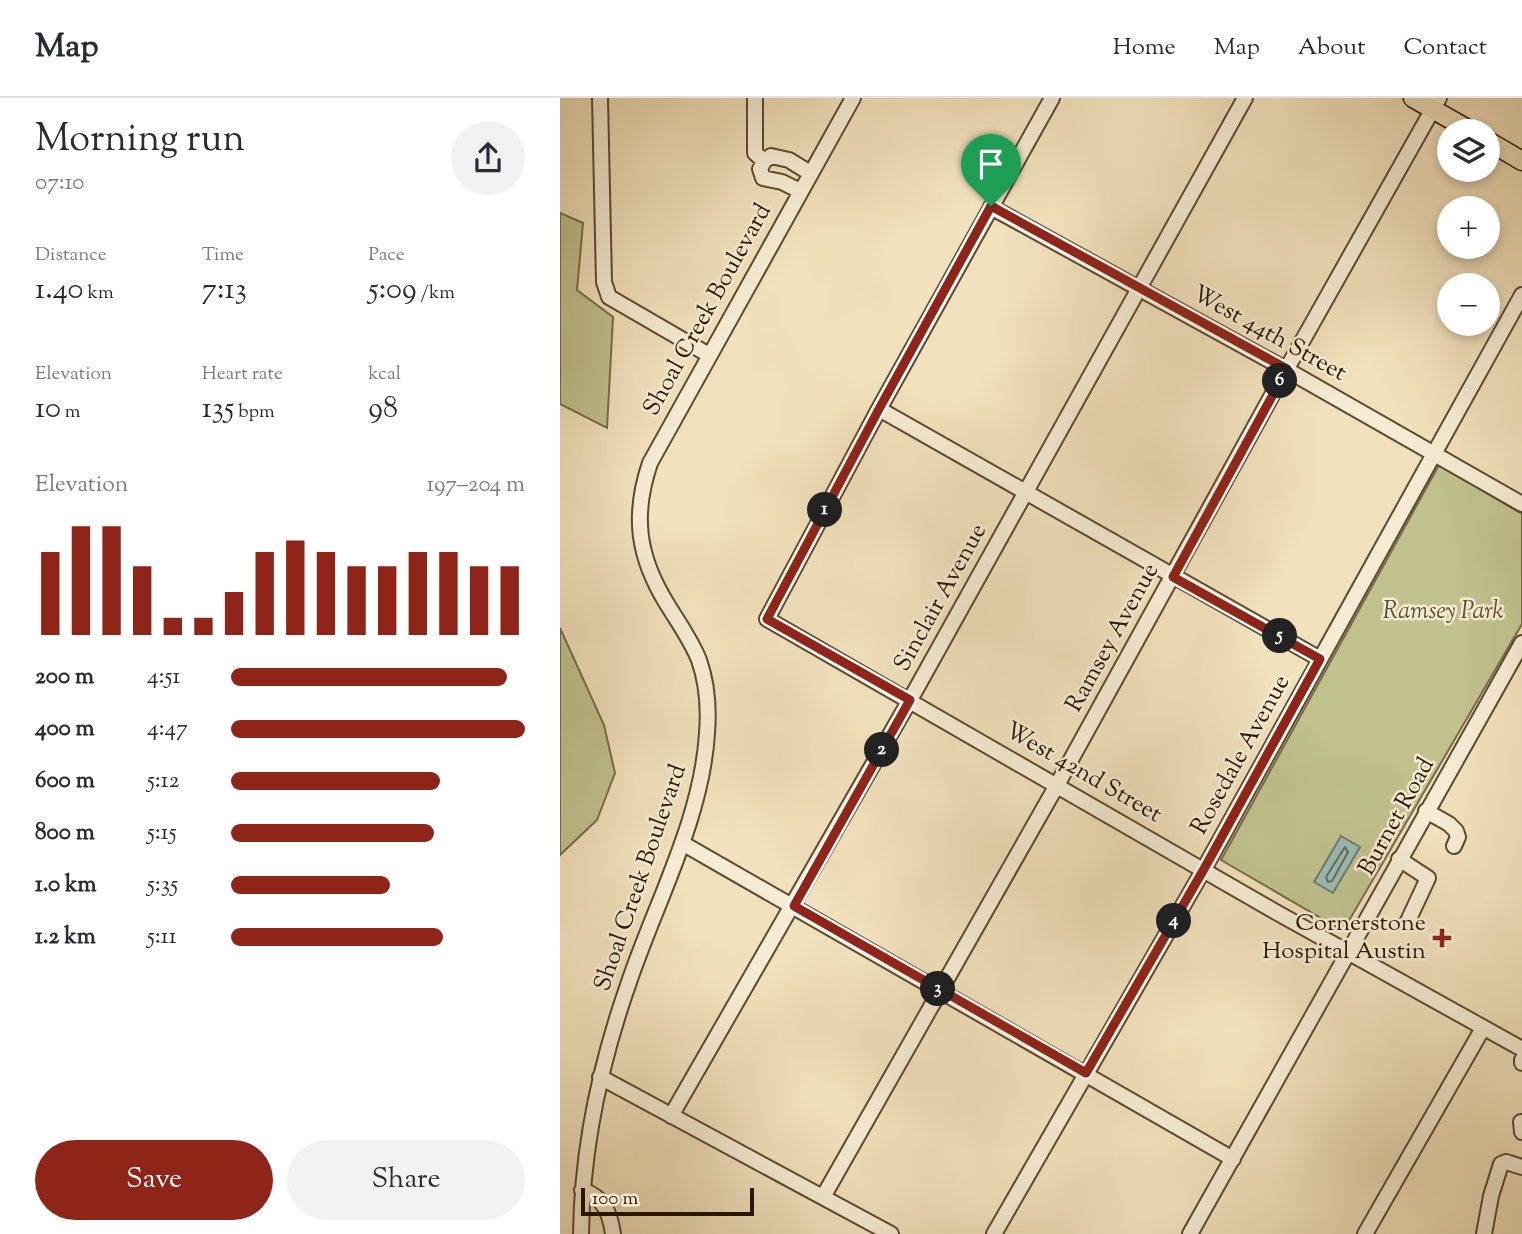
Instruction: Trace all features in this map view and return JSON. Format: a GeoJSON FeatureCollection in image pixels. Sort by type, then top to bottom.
{"type":"FeatureCollection","features":[{"type":"Feature","properties":{"kind":"main road"},"geometry":{"type":"LineString","coordinates":[[1413,98],[1436,104],[1455,119]]}},
{"type":"Feature","properties":{"kind":"main road"},"geometry":{"type":"LineString","coordinates":[[1500,148],[1522,161]]}},
{"type":"Feature","properties":{"kind":"street"},"geometry":{"type":"LineString","coordinates":[[600,98],[604,282],[609,297],[709,355]]}},
{"type":"Feature","properties":{"kind":"street"},"geometry":{"type":"LineString","coordinates":[[755,98],[755,153],[764,161]]}},
{"type":"Feature","properties":{"kind":"street","name":"Shoal Creek Boulevard"},"geometry":{"type":"LineString","coordinates":[[580,1234],[582,1190],[600,1077],[627,985],[682,843],[704,764],[708,712],[699,662],[694,648],[654,583],[640,536],[640,505],[650,463],[853,98]]}},
{"type":"Feature","properties":{"kind":"street"},"geometry":{"type":"LineString","coordinates":[[1052,98],[879,409],[1320,659]]}},
{"type":"Feature","properties":{"kind":"street","name":"Sinclair Avenue"},"geometry":{"type":"LineString","coordinates":[[671,1116],[794,906],[1245,98]]}},
{"type":"Feature","properties":{"kind":"street","name":"Ramsey Avenue"},"geometry":{"type":"LineString","coordinates":[[823,1197],[1057,785],[1436,104]]}},
{"type":"Feature","properties":{"kind":"street"},"geometry":{"type":"LineString","coordinates":[[800,191],[763,178],[760,169],[764,161],[771,156],[787,159],[810,173]]}},
{"type":"Feature","properties":{"kind":"street","name":"West 44th Street"},"geometry":{"type":"LineString","coordinates":[[991,206],[1287,369],[1522,504]]}},
{"type":"Feature","properties":{"kind":"street","name":"Rosedale Avenue"},"geometry":{"type":"LineString","coordinates":[[994,1234],[1204,869],[1522,295]]}},
{"type":"Feature","properties":{"kind":"street","name":"West 42nd Street"},"geometry":{"type":"LineString","coordinates":[[879,409],[767,619],[1349,953],[1522,1049]]}},
{"type":"Feature","properties":{"kind":"street","name":"Burnet Road"},"geometry":{"type":"LineString","coordinates":[[1190,1234],[1522,643]]}},
{"type":"Feature","properties":{"kind":"street"},"geometry":{"type":"LineString","coordinates":[[1426,811],[1454,828],[1458,837],[1454,846]]}},
{"type":"Feature","properties":{"kind":"street"},"geometry":{"type":"LineString","coordinates":[[682,843],[1233,1159]]}},
{"type":"Feature","properties":{"kind":"street"},"geometry":{"type":"LineString","coordinates":[[1399,859],[1428,878],[1407,923]]}},
{"type":"Feature","properties":{"kind":"street"},"geometry":{"type":"LineString","coordinates":[[1365,1234],[1483,1028]]}},
{"type":"Feature","properties":{"kind":"street"},"geometry":{"type":"LineString","coordinates":[[600,1077],[891,1234]]}},
{"type":"Feature","properties":{"kind":"street"},"geometry":{"type":"LineString","coordinates":[[1484,1234],[1500,1164],[1506,1161],[1522,1167]]}},
{"type":"Feature","properties":{"kind":"street"},"geometry":{"type":"LineString","coordinates":[[582,1190],[591,1193],[606,1207],[613,1234]]}},
{"type":"Feature","properties":{"kind":"green space"},"geometry":{"type":"Polygon","coordinates":[[[560,213],[583,223],[577,290],[613,317],[607,428],[560,404],[560,213]]]}},
{"type":"Feature","properties":{"kind":"green space","name":"Ramsey Park"},"geometry":{"type":"Polygon","coordinates":[[[1439,465],[1522,514],[1522,624],[1343,931],[1221,860],[1439,465]]]}},
{"type":"Feature","properties":{"kind":"green space"},"geometry":{"type":"Polygon","coordinates":[[[560,628],[604,725],[615,773],[597,820],[560,855],[560,628]]]}},
{"type":"Feature","properties":{"kind":"water"},"geometry":{"type":"Polygon","coordinates":[[[1341,836],[1360,847],[1333,893],[1314,882],[1341,836]]]}},
{"type":"Feature","properties":{"kind":"place","name":"Cornerstone Hospital Austin"},"geometry":{"type":"Point","coordinates":[1442,938]}},
{"type":"Feature","properties":{"kind":"route"},"geometry":{"type":"LineString","coordinates":[[991,206],[1287,369],[1173,577],[1320,659],[1204,869],[1086,1073],[794,906],[910,700],[767,619],[991,206]]}}]}
